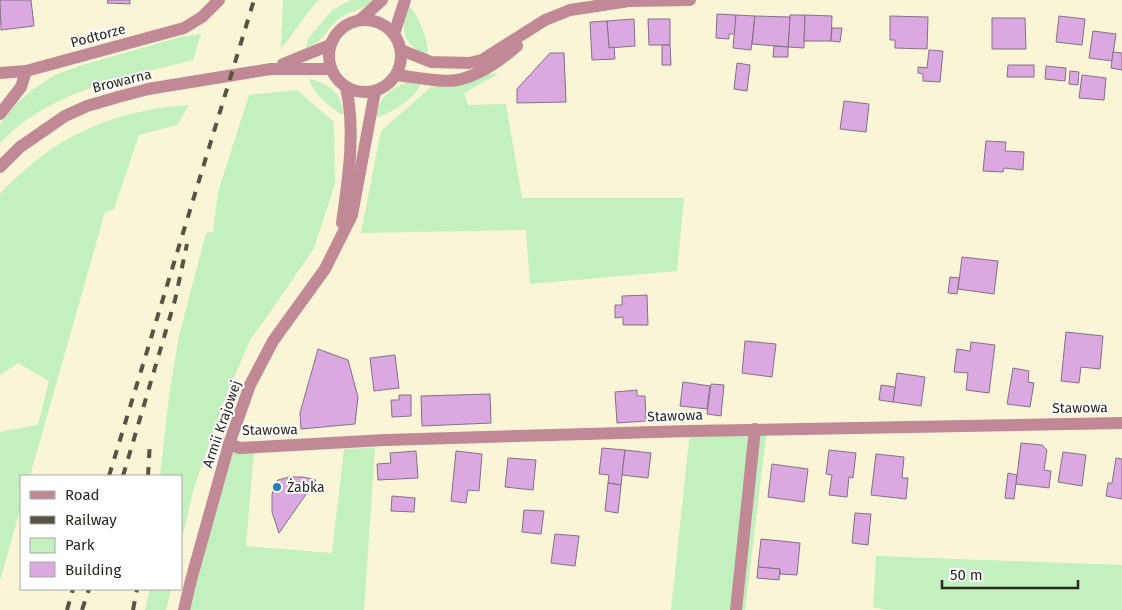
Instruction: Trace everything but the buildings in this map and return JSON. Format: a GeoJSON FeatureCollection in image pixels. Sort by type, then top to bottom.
{"type":"FeatureCollection","features":[{"type":"Feature","properties":{"kind":"street","name":"Podtorze"},"geometry":{"type":"LineString","coordinates":[[0,74],[26,71],[184,28],[202,17],[219,0]]}},
{"type":"Feature","properties":{"kind":"street"},"geometry":{"type":"LineString","coordinates":[[360,20],[379,23],[394,34],[401,50],[401,63],[396,75],[387,85],[375,91],[362,92],[346,87],[334,76],[328,57],[330,45],[342,28],[360,20],[382,0]]}},
{"type":"Feature","properties":{"kind":"street"},"geometry":{"type":"LineString","coordinates":[[394,34],[405,0]]}},
{"type":"Feature","properties":{"kind":"street"},"geometry":{"type":"LineString","coordinates":[[401,50],[431,62],[445,64],[469,63],[482,60],[545,20],[570,10],[629,1],[690,0]]}},
{"type":"Feature","properties":{"kind":"street"},"geometry":{"type":"LineString","coordinates":[[396,75],[440,80],[456,80],[468,77],[509,53],[545,20]]}},
{"type":"Feature","properties":{"kind":"street","name":"Browarna"},"geometry":{"type":"LineString","coordinates":[[271,69],[330,45]]}},
{"type":"Feature","properties":{"kind":"street","name":"Browarna"},"geometry":{"type":"LineString","coordinates":[[0,166],[20,147],[65,116],[87,106],[148,89],[271,69],[331,68]]}},
{"type":"Feature","properties":{"kind":"street"},"geometry":{"type":"LineString","coordinates":[[0,114],[21,87],[26,71]]}},
{"type":"Feature","properties":{"kind":"street","name":"Armii Krajowej"},"geometry":{"type":"LineString","coordinates":[[340,238],[350,163],[351,106],[346,87]]}},
{"type":"Feature","properties":{"kind":"street","name":"Armii Krajowej"},"geometry":{"type":"LineString","coordinates":[[184,610],[229,444],[250,386],[273,341],[325,269],[352,215],[375,91]]}},
{"type":"Feature","properties":{"kind":"street","name":"Stawowa"},"geometry":{"type":"LineString","coordinates":[[229,444],[240,448],[385,440],[754,429],[1122,422]]}},
{"type":"Feature","properties":{"kind":"street"},"geometry":{"type":"LineString","coordinates":[[736,610],[754,429]]}},
{"type":"Feature","properties":{"kind":"green space"},"geometry":{"type":"Polygon","coordinates":[[[283,0],[320,0],[316,2],[281,49],[283,0]]]}},
{"type":"Feature","properties":{"kind":"green space"},"geometry":{"type":"Polygon","coordinates":[[[351,0],[375,0],[367,6],[340,18],[322,38],[306,48],[308,39],[332,10],[351,0]]]}},
{"type":"Feature","properties":{"kind":"green space"},"geometry":{"type":"Polygon","coordinates":[[[408,5],[412,8],[422,29],[427,44],[427,56],[412,46],[405,35],[404,22],[408,5]]]}},
{"type":"Feature","properties":{"kind":"green space"},"geometry":{"type":"Polygon","coordinates":[[[201,34],[193,60],[116,80],[65,98],[42,110],[20,125],[0,143],[0,124],[17,103],[32,90],[55,75],[82,65],[180,37],[201,34]]]}},
{"type":"Feature","properties":{"kind":"green space"},"geometry":{"type":"Polygon","coordinates":[[[499,73],[464,93],[468,105],[506,104],[522,198],[684,198],[677,271],[530,284],[526,230],[361,233],[381,131],[431,87],[460,86],[486,74],[499,73]]]}},
{"type":"Feature","properties":{"kind":"green space"},"geometry":{"type":"Polygon","coordinates":[[[309,79],[323,83],[334,90],[338,95],[343,115],[323,99],[313,88],[309,79]]]}},
{"type":"Feature","properties":{"kind":"green space"},"geometry":{"type":"Polygon","coordinates":[[[407,83],[421,83],[408,100],[388,113],[376,118],[382,100],[395,88],[407,83]]]}},
{"type":"Feature","properties":{"kind":"green space"},"geometry":{"type":"Polygon","coordinates":[[[297,90],[334,122],[335,184],[314,248],[250,340],[222,406],[193,491],[182,540],[182,475],[160,475],[170,388],[179,336],[206,233],[213,232],[218,192],[249,95],[297,90]]]}},
{"type":"Feature","properties":{"kind":"green space"},"geometry":{"type":"Polygon","coordinates":[[[189,105],[177,125],[139,135],[114,209],[105,212],[30,475],[20,475],[20,510],[0,581],[0,432],[38,425],[49,381],[18,363],[0,375],[0,194],[43,156],[81,132],[123,116],[167,107],[189,105]]]}},
{"type":"Feature","properties":{"kind":"green space"},"geometry":{"type":"Polygon","coordinates":[[[767,429],[745,610],[671,610],[690,431],[767,429]]]}},
{"type":"Feature","properties":{"kind":"green space"},"geometry":{"type":"Polygon","coordinates":[[[229,444],[254,451],[246,546],[332,553],[344,449],[375,448],[364,610],[184,610],[229,444]]]}},
{"type":"Feature","properties":{"kind":"green space"},"geometry":{"type":"Polygon","coordinates":[[[876,556],[1122,565],[1122,610],[887,610],[873,607],[876,556]]]}},
{"type":"Feature","properties":{"kind":"green space"},"geometry":{"type":"Polygon","coordinates":[[[150,590],[171,590],[166,610],[145,610],[150,590]]]}},
{"type":"Feature","properties":{"kind":"railway"},"geometry":{"type":"LineString","coordinates":[[109,475],[254,0]]}},
{"type":"Feature","properties":{"kind":"railway"},"geometry":{"type":"LineString","coordinates":[[123,475],[175,300],[187,244]]}},
{"type":"Feature","properties":{"kind":"railway"},"geometry":{"type":"LineString","coordinates":[[148,475],[150,441]]}},
{"type":"Feature","properties":{"kind":"railway"},"geometry":{"type":"LineString","coordinates":[[67,610],[73,590]]}},
{"type":"Feature","properties":{"kind":"railway"},"geometry":{"type":"LineString","coordinates":[[82,610],[89,590]]}},
{"type":"Feature","properties":{"kind":"railway"},"geometry":{"type":"LineString","coordinates":[[133,610],[137,590]]}},
{"type":"Feature","properties":{"kind":"place","name":"Żabka"},"geometry":{"type":"Point","coordinates":[277,487]}}]}
